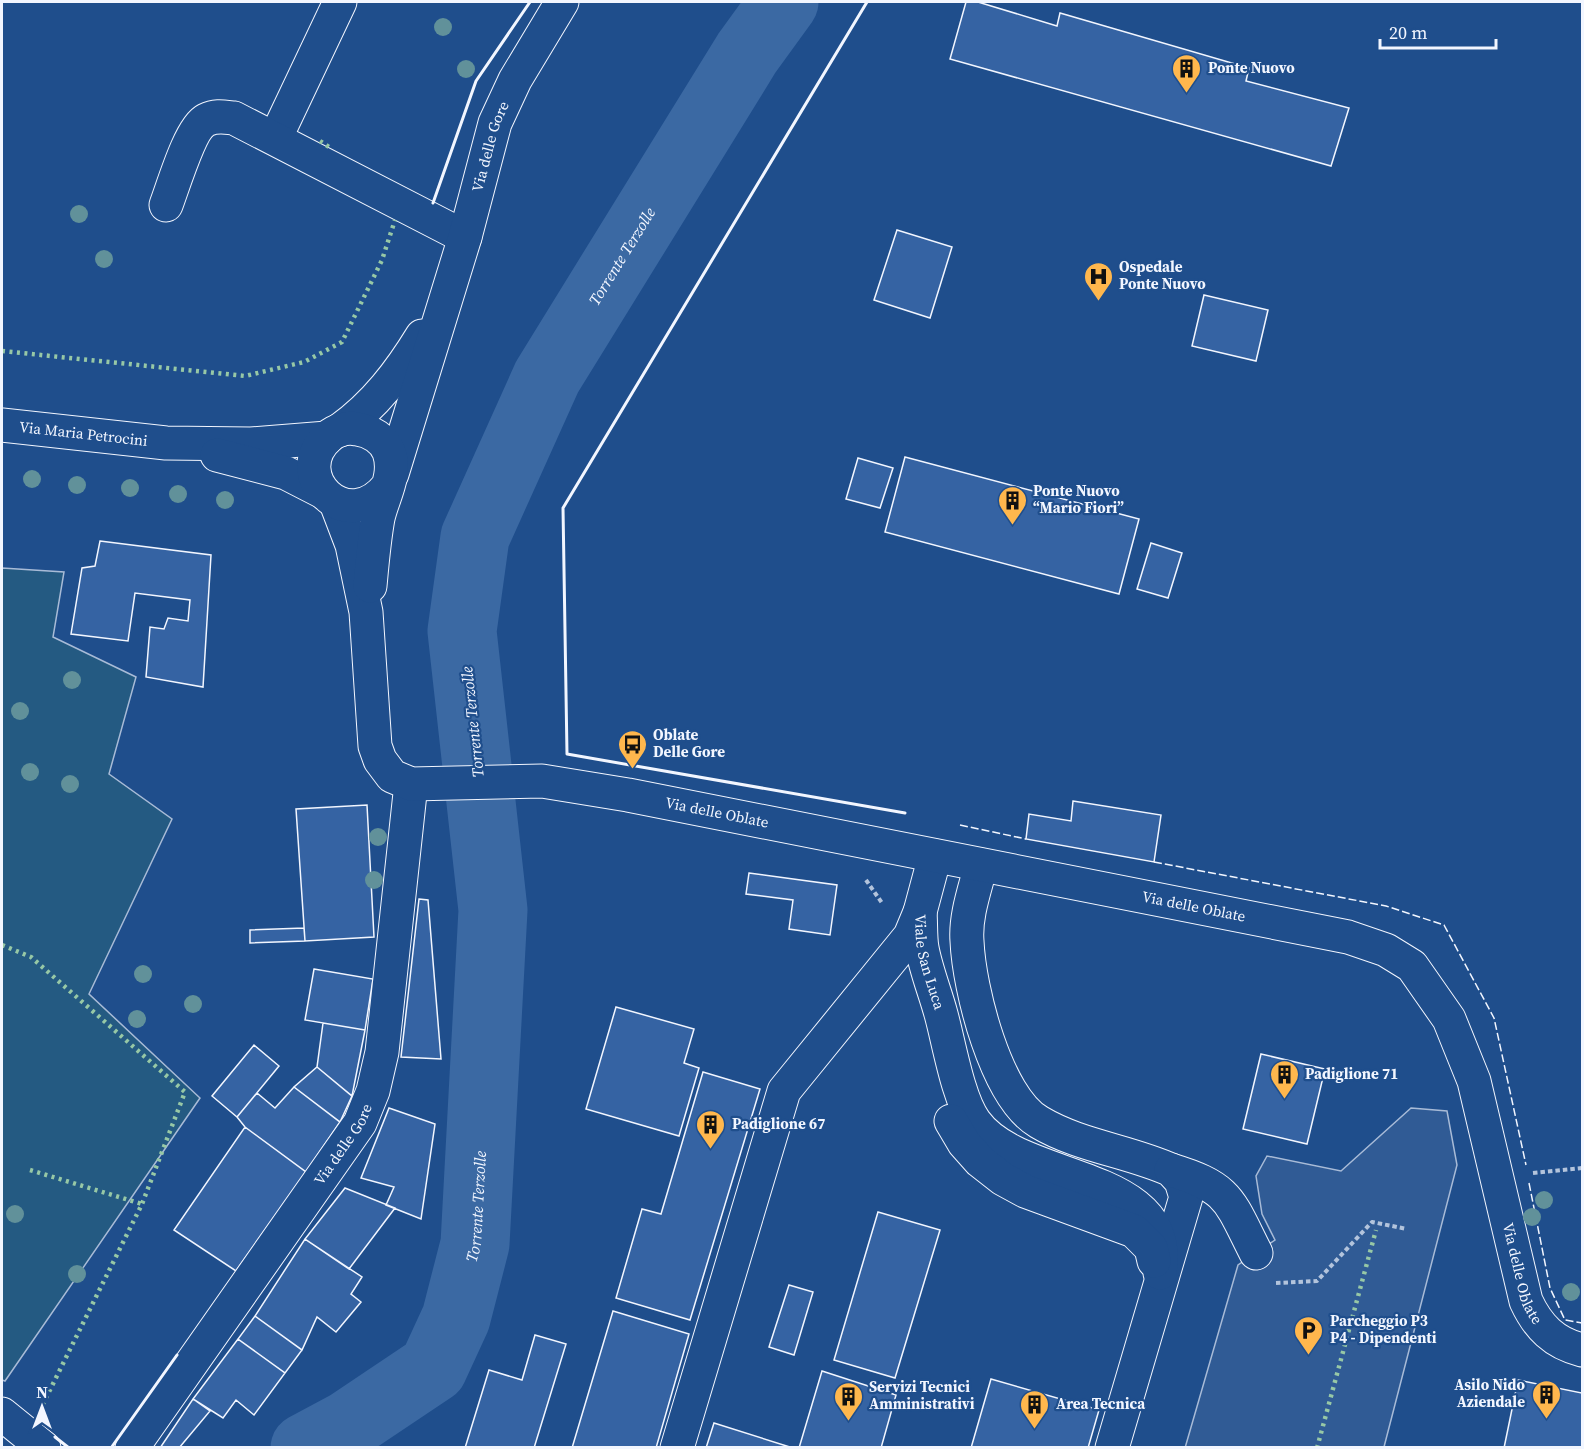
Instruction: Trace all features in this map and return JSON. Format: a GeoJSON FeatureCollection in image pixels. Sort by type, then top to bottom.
{"type":"FeatureCollection","features":[{"type":"Feature","properties":{"kind":"main road"},"geometry":{"type":"LineString","coordinates":[[276,137],[340,2]]}},
{"type":"Feature","properties":{"kind":"main road","name":"Via delle Gore"},"geometry":{"type":"LineString","coordinates":[[366,612],[378,518],[465,237],[485,157],[504,102],[562,2]]}},
{"type":"Feature","properties":{"kind":"main road"},"geometry":{"type":"LineString","coordinates":[[166,205],[194,134],[204,121],[216,116],[234,118],[276,137],[465,237]]}},
{"type":"Feature","properties":{"kind":"main road","name":"Via delle Gore"},"geometry":{"type":"LineString","coordinates":[[132,1448],[360,1123],[373,1092],[382,1052],[419,785],[392,776],[380,759],[375,746],[366,612],[352,545],[329,497],[316,480],[314,467],[316,454],[333,434],[364,410],[402,369],[444,301]]}},
{"type":"Feature","properties":{"kind":"main road","name":"Via Maria Petrocini"},"geometry":{"type":"LineString","coordinates":[[2,425],[166,443],[251,444],[333,434]]}},
{"type":"Feature","properties":{"kind":"main road"},"geometry":{"type":"LineString","coordinates":[[329,497],[360,506],[381,495],[390,480],[388,449],[380,438],[369,431],[356,428],[333,434]]}},
{"type":"Feature","properties":{"kind":"main road","name":"Via Maria Petrocini"},"geometry":{"type":"LineString","coordinates":[[166,443],[270,468],[299,478],[329,497]]}},
{"type":"Feature","properties":{"kind":"main road","name":"Via delle Oblate"},"geometry":{"type":"LineString","coordinates":[[419,785],[542,781],[657,801],[1348,937],[1386,950],[1412,966],[1449,1019],[1474,1081],[1526,1301],[1536,1320],[1552,1337],[1582,1350]]}},
{"type":"Feature","properties":{"kind":"main road"},"geometry":{"type":"LineString","coordinates":[[677,1448],[784,1091],[910,936],[920,912],[935,856]]}},
{"type":"Feature","properties":{"kind":"main road"},"geometry":{"type":"LineString","coordinates":[[981,866],[966,941],[983,1025],[1002,1078],[1011,1095],[1029,1116],[1050,1128],[1212,1185],[1224,1195],[1256,1253]]}},
{"type":"Feature","properties":{"kind":"main road","name":"Viale San Luca"},"geometry":{"type":"LineString","coordinates":[[920,912],[922,948],[964,1097],[974,1121],[991,1140],[1012,1153],[1110,1188],[1132,1201],[1148,1217],[1159,1240],[1162,1264],[1157,1295]]}},
{"type":"Feature","properties":{"kind":"main road","name":"Viale San Luca"},"geometry":{"type":"LineString","coordinates":[[1112,1448],[1186,1197],[1181,1181],[1171,1170]]}},
{"type":"Feature","properties":{"kind":"main road"},"geometry":{"type":"LineString","coordinates":[[2,1414],[44,1448]]}},
{"type":"Feature","properties":{"kind":"path"},"geometry":{"type":"LineString","coordinates":[[867,881],[876,891],[884,910]]}},
{"type":"Feature","properties":{"kind":"path"},"geometry":{"type":"LineString","coordinates":[[1528,1173],[1582,1168]]}},
{"type":"Feature","properties":{"kind":"path"},"geometry":{"type":"LineString","coordinates":[[1275,1284],[1317,1281],[1372,1222],[1407,1229]]}},
{"type":"Feature","properties":{"kind":"shaded area"},"geometry":{"type":"Polygon","coordinates":[[[2,568],[64,572],[53,637],[136,677],[109,774],[172,819],[89,994],[200,1098],[5,1381],[2,1380],[2,568]]]}},
{"type":"Feature","properties":{"kind":"shaded area","name":"Parcheggio P3 P4 - Dipendenti"},"geometry":{"type":"Polygon","coordinates":[[[1411,1108],[1447,1111],[1457,1165],[1384,1447],[1185,1448],[1238,1265],[1275,1240],[1262,1214],[1256,1176],[1267,1156],[1341,1171],[1411,1108]]]}},
{"type":"Feature","properties":{"kind":"building","name":"Ponte Nuovo"},"geometry":{"type":"Polygon","coordinates":[[[966,2],[978,2],[1057,26],[1060,13],[1249,68],[1246,81],[1349,108],[1331,166],[950,59],[966,2]]]}},
{"type":"Feature","properties":{"kind":"building"},"geometry":{"type":"Polygon","coordinates":[[[897,230],[952,247],[930,318],[874,300],[897,230]]]}},
{"type":"Feature","properties":{"kind":"building"},"geometry":{"type":"Polygon","coordinates":[[[1204,295],[1268,310],[1256,361],[1192,346],[1204,295]]]}},
{"type":"Feature","properties":{"kind":"building","name":"Ponte Nuovo “Mario Fiori”"},"geometry":{"type":"Polygon","coordinates":[[[905,457],[1139,519],[1119,594],[885,532],[905,457]]]}},
{"type":"Feature","properties":{"kind":"building"},"geometry":{"type":"Polygon","coordinates":[[[858,458],[893,468],[880,508],[846,499],[858,458]]]}},
{"type":"Feature","properties":{"kind":"building"},"geometry":{"type":"Polygon","coordinates":[[[100,541],[211,555],[203,687],[146,677],[150,627],[164,629],[168,618],[188,621],[190,600],[135,593],[128,641],[71,634],[82,568],[95,566],[100,541]]]}},
{"type":"Feature","properties":{"kind":"building"},"geometry":{"type":"Polygon","coordinates":[[[1151,543],[1182,553],[1168,598],[1137,589],[1151,543]]]}},
{"type":"Feature","properties":{"kind":"building"},"geometry":{"type":"Polygon","coordinates":[[[1073,801],[1161,815],[1154,862],[1026,839],[1029,814],[1071,821],[1073,801]]]}},
{"type":"Feature","properties":{"kind":"building"},"geometry":{"type":"Polygon","coordinates":[[[367,805],[374,937],[305,941],[296,809],[367,805]]]}},
{"type":"Feature","properties":{"kind":"building"},"geometry":{"type":"Polygon","coordinates":[[[749,873],[837,885],[830,935],[789,929],[793,900],[746,894],[749,873]]]}},
{"type":"Feature","properties":{"kind":"building"},"geometry":{"type":"Polygon","coordinates":[[[419,899],[428,900],[441,1059],[401,1057],[419,899]]]}},
{"type":"Feature","properties":{"kind":"building"},"geometry":{"type":"Polygon","coordinates":[[[304,928],[305,941],[250,943],[250,930],[304,928]]]}},
{"type":"Feature","properties":{"kind":"building"},"geometry":{"type":"Polygon","coordinates":[[[314,969],[373,979],[365,1030],[305,1020],[314,969]]]}},
{"type":"Feature","properties":{"kind":"building"},"geometry":{"type":"Polygon","coordinates":[[[616,1007],[694,1029],[684,1063],[699,1068],[679,1136],[586,1109],[616,1007]]]}},
{"type":"Feature","properties":{"kind":"building"},"geometry":{"type":"Polygon","coordinates":[[[323,1023],[365,1030],[352,1096],[317,1067],[323,1023]]]}},
{"type":"Feature","properties":{"kind":"building"},"geometry":{"type":"Polygon","coordinates":[[[254,1045],[279,1066],[237,1117],[212,1096],[254,1045]]]}},
{"type":"Feature","properties":{"kind":"building","name":"Padiglione 71"},"geometry":{"type":"Polygon","coordinates":[[[1261,1054],[1325,1069],[1307,1144],[1243,1129],[1261,1054]]]}},
{"type":"Feature","properties":{"kind":"building"},"geometry":{"type":"Polygon","coordinates":[[[317,1067],[352,1096],[340,1122],[294,1087],[317,1067]]]}},
{"type":"Feature","properties":{"kind":"building","name":"Padiglione 67"},"geometry":{"type":"Polygon","coordinates":[[[703,1072],[760,1089],[690,1320],[616,1298],[642,1209],[661,1214],[703,1072]]]}},
{"type":"Feature","properties":{"kind":"building"},"geometry":{"type":"Polygon","coordinates":[[[294,1087],[340,1122],[306,1172],[245,1127],[237,1117],[257,1093],[275,1108],[294,1087]]]}},
{"type":"Feature","properties":{"kind":"building"},"geometry":{"type":"Polygon","coordinates":[[[389,1108],[435,1124],[421,1219],[386,1205],[394,1187],[361,1178],[389,1108]]]}},
{"type":"Feature","properties":{"kind":"building"},"geometry":{"type":"Polygon","coordinates":[[[245,1127],[306,1172],[236,1271],[174,1230],[245,1127]]]}},
{"type":"Feature","properties":{"kind":"building"},"geometry":{"type":"Polygon","coordinates":[[[345,1188],[395,1208],[349,1269],[305,1239],[345,1188]]]}},
{"type":"Feature","properties":{"kind":"building"},"geometry":{"type":"Polygon","coordinates":[[[878,1212],[940,1230],[895,1378],[834,1360],[878,1212]]]}},
{"type":"Feature","properties":{"kind":"building"},"geometry":{"type":"Polygon","coordinates":[[[305,1239],[362,1277],[351,1294],[361,1302],[336,1332],[317,1317],[302,1350],[255,1316],[305,1239]]]}},
{"type":"Feature","properties":{"kind":"building"},"geometry":{"type":"Polygon","coordinates":[[[789,1285],[813,1292],[794,1355],[769,1347],[789,1285]]]}},
{"type":"Feature","properties":{"kind":"building"},"geometry":{"type":"Polygon","coordinates":[[[613,1311],[689,1334],[656,1448],[572,1448],[613,1311]]]}},
{"type":"Feature","properties":{"kind":"building"},"geometry":{"type":"Polygon","coordinates":[[[255,1316],[302,1350],[285,1373],[238,1339],[255,1316]]]}},
{"type":"Feature","properties":{"kind":"building"},"geometry":{"type":"Polygon","coordinates":[[[535,1335],[566,1344],[534,1448],[465,1448],[489,1370],[522,1380],[535,1335]]]}},
{"type":"Feature","properties":{"kind":"building"},"geometry":{"type":"Polygon","coordinates":[[[238,1339],[285,1373],[254,1415],[236,1400],[223,1418],[193,1399],[238,1339]]]}},
{"type":"Feature","properties":{"kind":"building","name":"Servizi Tecnici Amministrativi"},"geometry":{"type":"Polygon","coordinates":[[[822,1371],[896,1395],[881,1448],[799,1448],[822,1371]]]}},
{"type":"Feature","properties":{"kind":"building","name":"Area Tecnica"},"geometry":{"type":"Polygon","coordinates":[[[991,1379],[1099,1410],[1088,1448],[971,1448],[991,1379]]]}},
{"type":"Feature","properties":{"kind":"building","name":"Asilo Nido Aziendale"},"geometry":{"type":"Polygon","coordinates":[[[1518,1380],[1582,1393],[1582,1448],[1504,1448],[1518,1380]]]}},
{"type":"Feature","properties":{"kind":"building"},"geometry":{"type":"Polygon","coordinates":[[[193,1399],[210,1411],[179,1448],[160,1448],[193,1399]]]}},
{"type":"Feature","properties":{"kind":"building"},"geometry":{"type":"Polygon","coordinates":[[[714,1423],[793,1448],[706,1448],[714,1423]]]}},
{"type":"Feature","properties":{"kind":"waterway","name":"Torrente Terzolle"},"geometry":{"type":"LineString","coordinates":[[305,1448],[348,1425],[433,1368],[456,1318],[475,1244],[493,910],[462,631],[475,537],[547,377],[747,53],[784,2]]}},
{"type":"Feature","properties":{"kind":"hedge"},"geometry":{"type":"LineString","coordinates":[[320,141],[332,149]]}},
{"type":"Feature","properties":{"kind":"hedge"},"geometry":{"type":"LineString","coordinates":[[2,351],[245,376],[304,362],[342,342],[382,260],[395,220]]}},
{"type":"Feature","properties":{"kind":"hedge"},"geometry":{"type":"LineString","coordinates":[[2,945],[31,957],[185,1092],[142,1204],[41,1408]]}},
{"type":"Feature","properties":{"kind":"hedge"},"geometry":{"type":"LineString","coordinates":[[30,1170],[142,1204]]}},
{"type":"Feature","properties":{"kind":"hedge"},"geometry":{"type":"LineString","coordinates":[[1317,1448],[1376,1230]]}},
{"type":"Feature","properties":{"kind":"fence"},"geometry":{"type":"LineString","coordinates":[[960,825],[1026,839]]}},
{"type":"Feature","properties":{"kind":"fence"},"geometry":{"type":"LineString","coordinates":[[1154,862],[1386,906],[1444,925],[1494,1018],[1526,1165]]}},
{"type":"Feature","properties":{"kind":"fence"},"geometry":{"type":"LineString","coordinates":[[1529,1183],[1550,1288],[1565,1320],[1582,1323]]}},
{"type":"Feature","properties":{"kind":"wall"},"geometry":{"type":"LineString","coordinates":[[433,203],[476,81],[530,2]]}},
{"type":"Feature","properties":{"kind":"wall"},"geometry":{"type":"LineString","coordinates":[[867,2],[563,508],[567,754],[905,813]]}},
{"type":"Feature","properties":{"kind":"wall"},"geometry":{"type":"LineString","coordinates":[[111,1448],[177,1355]]}},
{"type":"Feature","properties":{"kind":"wall"},"geometry":{"type":"LineString","coordinates":[[55,1437],[69,1448]]}},
{"type":"Feature","properties":{"kind":"place","name":"Ponte Nuovo"},"geometry":{"type":"Point","coordinates":[1187,94]}},
{"type":"Feature","properties":{"kind":"place","name":"Ospedale Ponte Nuovo"},"geometry":{"type":"Point","coordinates":[1098,302]}},
{"type":"Feature","properties":{"kind":"place","name":"Ponte Nuovo “Mario Fiori”"},"geometry":{"type":"Point","coordinates":[1012,526]}},
{"type":"Feature","properties":{"kind":"place","name":"Oblate Delle Gore"},"geometry":{"type":"Point","coordinates":[632,770]}},
{"type":"Feature","properties":{"kind":"place","name":"Padiglione 71"},"geometry":{"type":"Point","coordinates":[1284,1100]}},
{"type":"Feature","properties":{"kind":"place","name":"Padiglione 67"},"geometry":{"type":"Point","coordinates":[711,1150]}},
{"type":"Feature","properties":{"kind":"place","name":"Parcheggio P3 P4 - Dipendenti"},"geometry":{"type":"Point","coordinates":[1309,1356]}},
{"type":"Feature","properties":{"kind":"place","name":"Asilo Nido Aziendale"},"geometry":{"type":"Point","coordinates":[1546,1420]}},
{"type":"Feature","properties":{"kind":"place","name":"Servizi Tecnici Amministrativi"},"geometry":{"type":"Point","coordinates":[848,1422]}},
{"type":"Feature","properties":{"kind":"place","name":"Area Tecnica"},"geometry":{"type":"Point","coordinates":[1035,1430]}}]}
